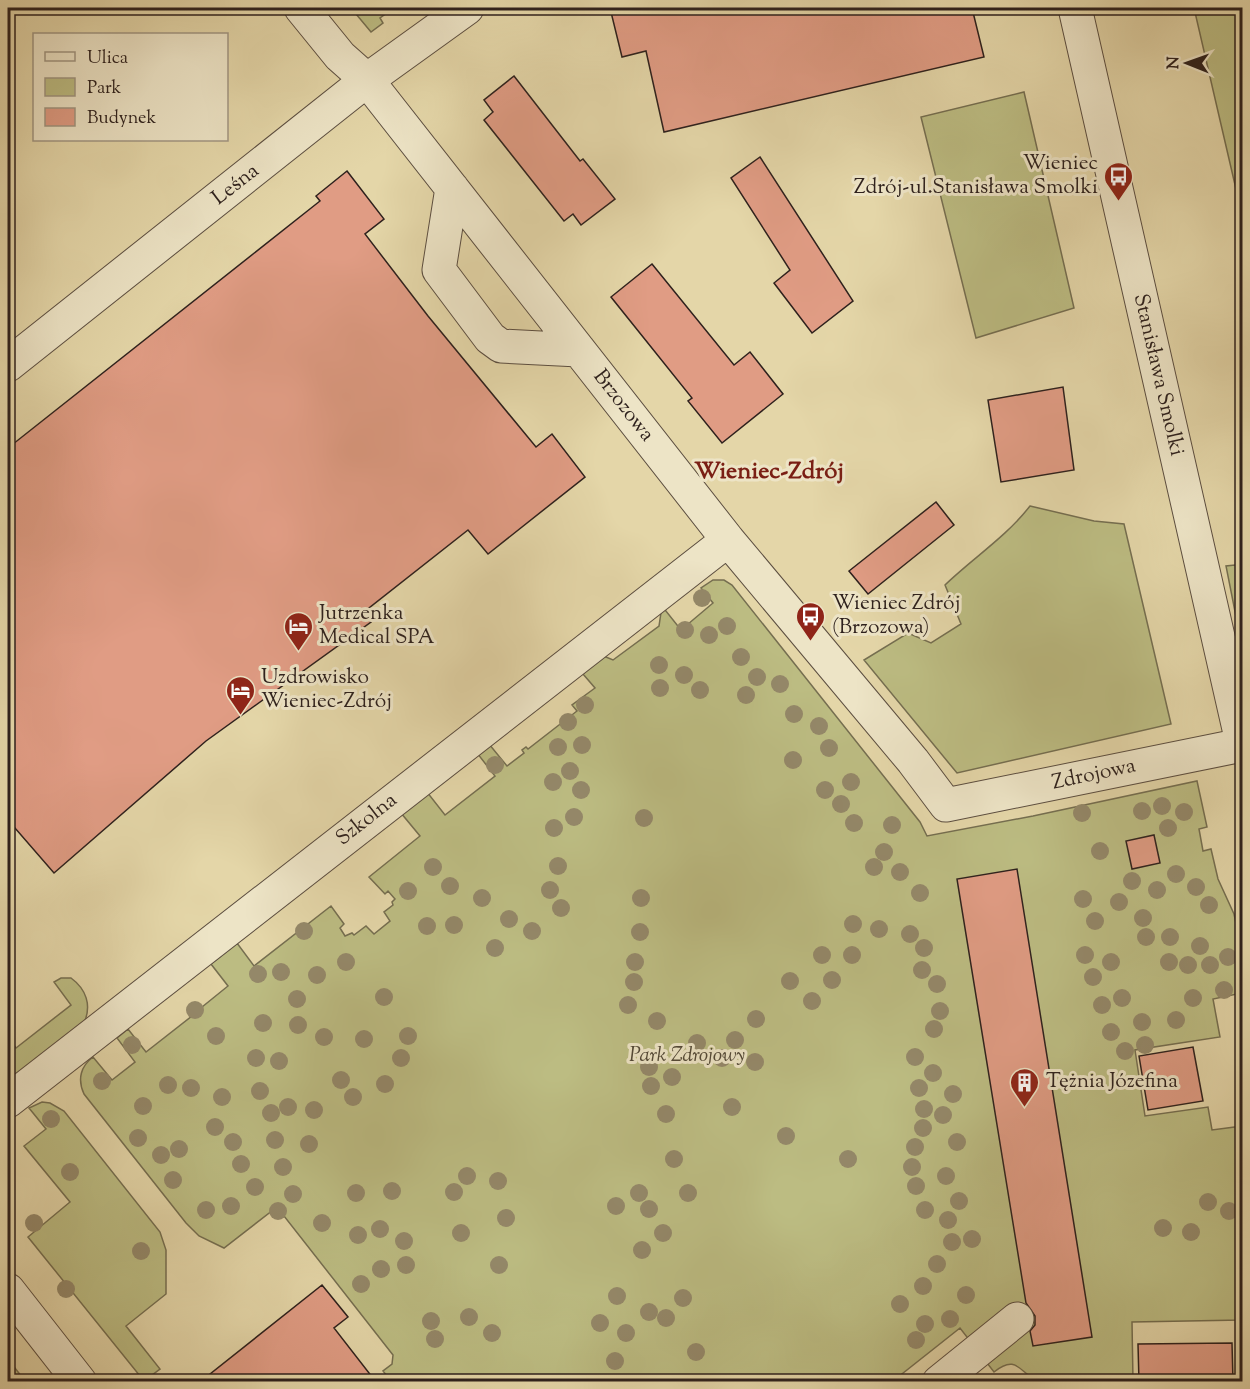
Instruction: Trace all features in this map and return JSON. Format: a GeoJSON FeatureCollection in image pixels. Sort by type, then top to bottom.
{"type":"FeatureCollection","features":[{"type":"Feature","properties":{"kind":"street","name":"Brzozowa"},"geometry":{"type":"LineString","coordinates":[[301,8],[340,56],[367,80],[728,540],[913,761],[946,805]]}},
{"type":"Feature","properties":{"kind":"street","name":"Leśna"},"geometry":{"type":"LineString","coordinates":[[8,365],[367,80],[467,8]]}},
{"type":"Feature","properties":{"kind":"street","name":"Stanisława Smolki"},"geometry":{"type":"LineString","coordinates":[[1075,8],[1242,743]]}},
{"type":"Feature","properties":{"kind":"street"},"geometry":{"type":"LineString","coordinates":[[452,188],[439,270],[489,338],[501,346],[579,350]]}},
{"type":"Feature","properties":{"kind":"street","name":"Szkolna"},"geometry":{"type":"LineString","coordinates":[[8,1101],[728,540]]}},
{"type":"Feature","properties":{"kind":"street","name":"Zdrojowa"},"geometry":{"type":"LineString","coordinates":[[946,805],[1242,743]]}},
{"type":"Feature","properties":{"kind":"street"},"geometry":{"type":"LineString","coordinates":[[8,1290],[80,1382]]}},
{"type":"Feature","properties":{"kind":"street"},"geometry":{"type":"LineString","coordinates":[[939,1382],[1017,1319]]}},
{"type":"Feature","properties":{"kind":"green space"},"geometry":{"type":"Polygon","coordinates":[[[351,8],[394,8],[380,18],[383,23],[371,32],[351,8]]]}},
{"type":"Feature","properties":{"kind":"green space"},"geometry":{"type":"Polygon","coordinates":[[[1194,8],[1242,8],[1242,215],[1194,8]]]}},
{"type":"Feature","properties":{"kind":"green space"},"geometry":{"type":"Polygon","coordinates":[[[1024,92],[1074,308],[976,338],[921,117],[1024,92]]]}},
{"type":"Feature","properties":{"kind":"green space"},"geometry":{"type":"Polygon","coordinates":[[[1030,506],[1094,521],[1124,524],[1171,724],[957,773],[864,660],[908,633],[931,643],[961,624],[945,585],[1000,538],[1030,506]]]}},
{"type":"Feature","properties":{"kind":"green space"},"geometry":{"type":"Polygon","coordinates":[[[1235,565],[1242,575],[1242,647],[1226,566],[1235,565]]]}},
{"type":"Feature","properties":{"kind":"green space","name":"Park Zdrojowy"},"geometry":{"type":"Polygon","coordinates":[[[713,580],[724,580],[732,585],[920,822],[927,836],[1197,781],[1207,827],[1199,829],[1203,851],[1211,849],[1218,879],[1234,914],[1242,951],[1242,993],[1213,999],[1220,1037],[1135,1050],[1145,1116],[1208,1107],[1212,1130],[1242,1126],[1242,1320],[1132,1322],[1133,1381],[1077,1383],[1043,1381],[1009,1364],[994,1372],[960,1328],[893,1381],[391,1381],[383,1371],[392,1364],[393,1355],[277,1207],[224,1248],[199,1236],[186,1223],[84,1094],[81,1073],[93,1057],[112,1080],[135,1062],[117,1038],[128,1029],[146,1052],[192,1016],[190,1010],[193,1006],[202,1007],[228,986],[211,964],[237,943],[254,966],[331,906],[344,924],[340,928],[345,936],[352,933],[354,935],[366,926],[374,934],[390,921],[384,912],[393,905],[392,902],[395,899],[388,891],[385,894],[369,877],[420,836],[401,813],[427,792],[445,815],[495,776],[477,753],[489,744],[507,766],[524,753],[522,750],[526,747],[528,749],[577,711],[572,705],[595,688],[583,674],[601,655],[613,660],[659,626],[662,606],[681,630],[713,603],[701,588],[713,580]]]}},
{"type":"Feature","properties":{"kind":"green space"},"geometry":{"type":"Polygon","coordinates":[[[61,978],[71,978],[84,992],[87,1010],[84,1023],[8,1085],[8,1037],[16,1048],[71,1005],[54,982],[61,978]]]}},
{"type":"Feature","properties":{"kind":"green space"},"geometry":{"type":"Polygon","coordinates":[[[42,1102],[50,1103],[64,1111],[160,1232],[166,1250],[166,1294],[126,1326],[160,1369],[144,1381],[28,1237],[70,1202],[24,1146],[46,1129],[29,1108],[42,1102]]]}},
{"type":"Feature","properties":{"kind":"green space"},"geometry":{"type":"Polygon","coordinates":[[[1242,1107],[1242,1126],[1239,1108],[1242,1107]]]}},
{"type":"Feature","properties":{"kind":"green space"},"geometry":{"type":"Polygon","coordinates":[[[8,1359],[25,1381],[8,1381],[8,1359]]]}},
{"type":"Feature","properties":{"kind":"building"},"geometry":{"type":"Polygon","coordinates":[[[610,8],[972,8],[984,57],[664,132],[646,51],[622,57],[610,8]]]}},
{"type":"Feature","properties":{"kind":"building"},"geometry":{"type":"Polygon","coordinates":[[[514,76],[580,161],[583,159],[615,199],[581,225],[573,214],[564,221],[484,120],[493,112],[484,100],[514,76]]]}},
{"type":"Feature","properties":{"kind":"building"},"geometry":{"type":"Polygon","coordinates":[[[760,157],[853,301],[812,333],[774,283],[790,270],[731,178],[760,157]]]}},
{"type":"Feature","properties":{"kind":"building"},"geometry":{"type":"Polygon","coordinates":[[[347,171],[384,219],[365,234],[428,316],[536,447],[552,434],[585,477],[488,554],[468,530],[364,612],[371,622],[206,741],[54,873],[8,820],[8,448],[320,201],[316,196],[347,171]]]}},
{"type":"Feature","properties":{"kind":"building"},"geometry":{"type":"Polygon","coordinates":[[[652,264],[734,365],[750,352],[783,394],[722,443],[688,401],[692,398],[611,297],[652,264]]]}},
{"type":"Feature","properties":{"kind":"building"},"geometry":{"type":"Polygon","coordinates":[[[1063,387],[1074,470],[1001,482],[988,400],[1063,387]]]}},
{"type":"Feature","properties":{"kind":"building"},"geometry":{"type":"Polygon","coordinates":[[[936,502],[954,525],[868,594],[849,571],[936,502]]]}},
{"type":"Feature","properties":{"kind":"building"},"geometry":{"type":"Polygon","coordinates":[[[1154,835],[1160,863],[1132,869],[1126,841],[1154,835]]]}},
{"type":"Feature","properties":{"kind":"building","name":"Tężnia Józefina"},"geometry":{"type":"Polygon","coordinates":[[[1017,869],[1092,1337],[1033,1346],[1030,1331],[1035,1325],[1035,1316],[1026,1303],[957,879],[1017,869]]]}},
{"type":"Feature","properties":{"kind":"building"},"geometry":{"type":"Polygon","coordinates":[[[1193,1047],[1203,1101],[1148,1110],[1139,1056],[1193,1047]]]}},
{"type":"Feature","properties":{"kind":"building"},"geometry":{"type":"Polygon","coordinates":[[[322,1285],[348,1317],[334,1328],[376,1382],[200,1382],[322,1285]]]}},
{"type":"Feature","properties":{"kind":"building"},"geometry":{"type":"Polygon","coordinates":[[[1232,1343],[1233,1382],[1139,1382],[1138,1344],[1232,1343]]]}},
{"type":"Feature","properties":{"kind":"waterway"},"geometry":{"type":"LineString","coordinates":[[1241,590],[1242,599]]}},
{"type":"Feature","properties":{"kind":"place","name":"Wieniec Zdrój-ul.Stanisława Smolki"},"geometry":{"type":"Point","coordinates":[1119,202]}},
{"type":"Feature","properties":{"kind":"place","name":"Wieniec Zdrój (Brzozowa)"},"geometry":{"type":"Point","coordinates":[811,642]}},
{"type":"Feature","properties":{"kind":"place","name":"Jutrzenka Medical SPA"},"geometry":{"type":"Point","coordinates":[298,652]}},
{"type":"Feature","properties":{"kind":"place","name":"Uzdrowisko Wieniec-Zdrój"},"geometry":{"type":"Point","coordinates":[240,716]}},
{"type":"Feature","properties":{"kind":"place","name":"Tężnia Józefina"},"geometry":{"type":"Point","coordinates":[1025,1108]}},
{"type":"Feature","properties":{"kind":"district","name":"Wieniec-Zdrój"},"geometry":{"type":"Point","coordinates":[769,472]}}]}
